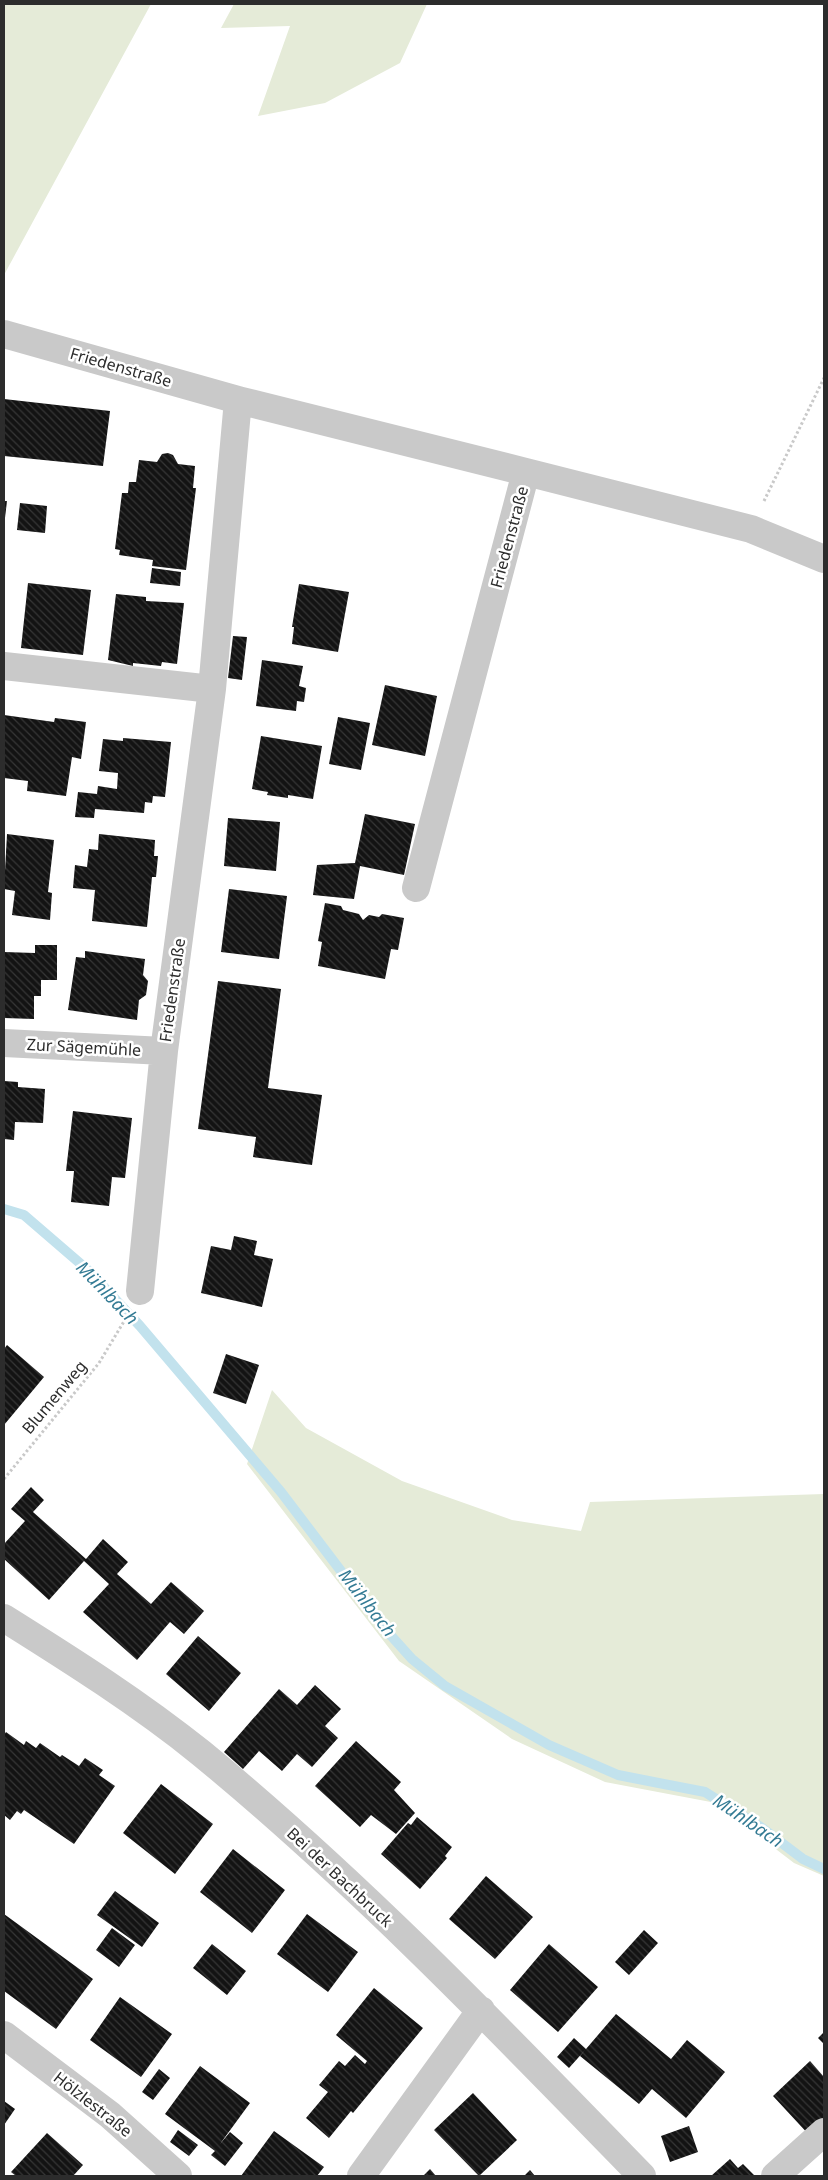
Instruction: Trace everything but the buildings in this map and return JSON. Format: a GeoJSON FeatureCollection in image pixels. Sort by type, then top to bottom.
{"type":"FeatureCollection","features":[{"type":"Feature","properties":{"kind":"street","name":"Friedenstraße"},"geometry":{"type":"LineString","coordinates":[[4,334],[238,400],[526,472],[416,888]]}},
{"type":"Feature","properties":{"kind":"street","name":"Friedenstraße"},"geometry":{"type":"LineString","coordinates":[[140,1291],[164,1051],[212,689],[238,400]]}},
{"type":"Feature","properties":{"kind":"street"},"geometry":{"type":"LineString","coordinates":[[526,472],[751,529],[824,559]]}},
{"type":"Feature","properties":{"kind":"street"},"geometry":{"type":"LineString","coordinates":[[4,666],[212,689]]}},
{"type":"Feature","properties":{"kind":"street","name":"Zur Sägemühle"},"geometry":{"type":"LineString","coordinates":[[4,1043],[164,1051]]}},
{"type":"Feature","properties":{"kind":"street","name":"Bei der Bachbruck"},"geometry":{"type":"LineString","coordinates":[[4,1618],[106,1683],[199,1752],[287,1827],[481,2010],[642,2176]]}},
{"type":"Feature","properties":{"kind":"street"},"geometry":{"type":"LineString","coordinates":[[361,2176],[481,2010]]}},
{"type":"Feature","properties":{"kind":"street","name":"Hölzlestraße"},"geometry":{"type":"LineString","coordinates":[[4,2035],[110,2115],[178,2176]]}},
{"type":"Feature","properties":{"kind":"street"},"geometry":{"type":"LineString","coordinates":[[775,2176],[824,2132]]}},
{"type":"Feature","properties":{"kind":"path"},"geometry":{"type":"LineString","coordinates":[[751,529],[824,378]]}},
{"type":"Feature","properties":{"kind":"path","name":"Blumenweg"},"geometry":{"type":"LineString","coordinates":[[4,1479],[99,1363],[120,1330]]}},
{"type":"Feature","properties":{"kind":"green space"},"geometry":{"type":"Polygon","coordinates":[[[4,4],[151,4],[4,275],[4,4]]]}},
{"type":"Feature","properties":{"kind":"green space"},"geometry":{"type":"Polygon","coordinates":[[[234,4],[427,4],[400,63],[325,103],[258,116],[290,26],[221,28],[234,4]]]}},
{"type":"Feature","properties":{"kind":"green space"},"geometry":{"type":"Polygon","coordinates":[[[272,1390],[306,1428],[402,1481],[512,1520],[581,1531],[590,1502],[824,1494],[824,1876],[794,1863],[716,1803],[605,1782],[512,1739],[399,1661],[247,1464],[272,1390]]]}},
{"type":"Feature","properties":{"kind":"waterway","name":"Mühlbach"},"geometry":{"type":"LineString","coordinates":[[4,1209],[24,1215],[89,1271],[140,1326],[281,1492],[385,1629],[412,1659],[445,1686],[549,1745],[618,1775],[705,1792],[762,1828],[803,1859],[824,1869]]}}]}
